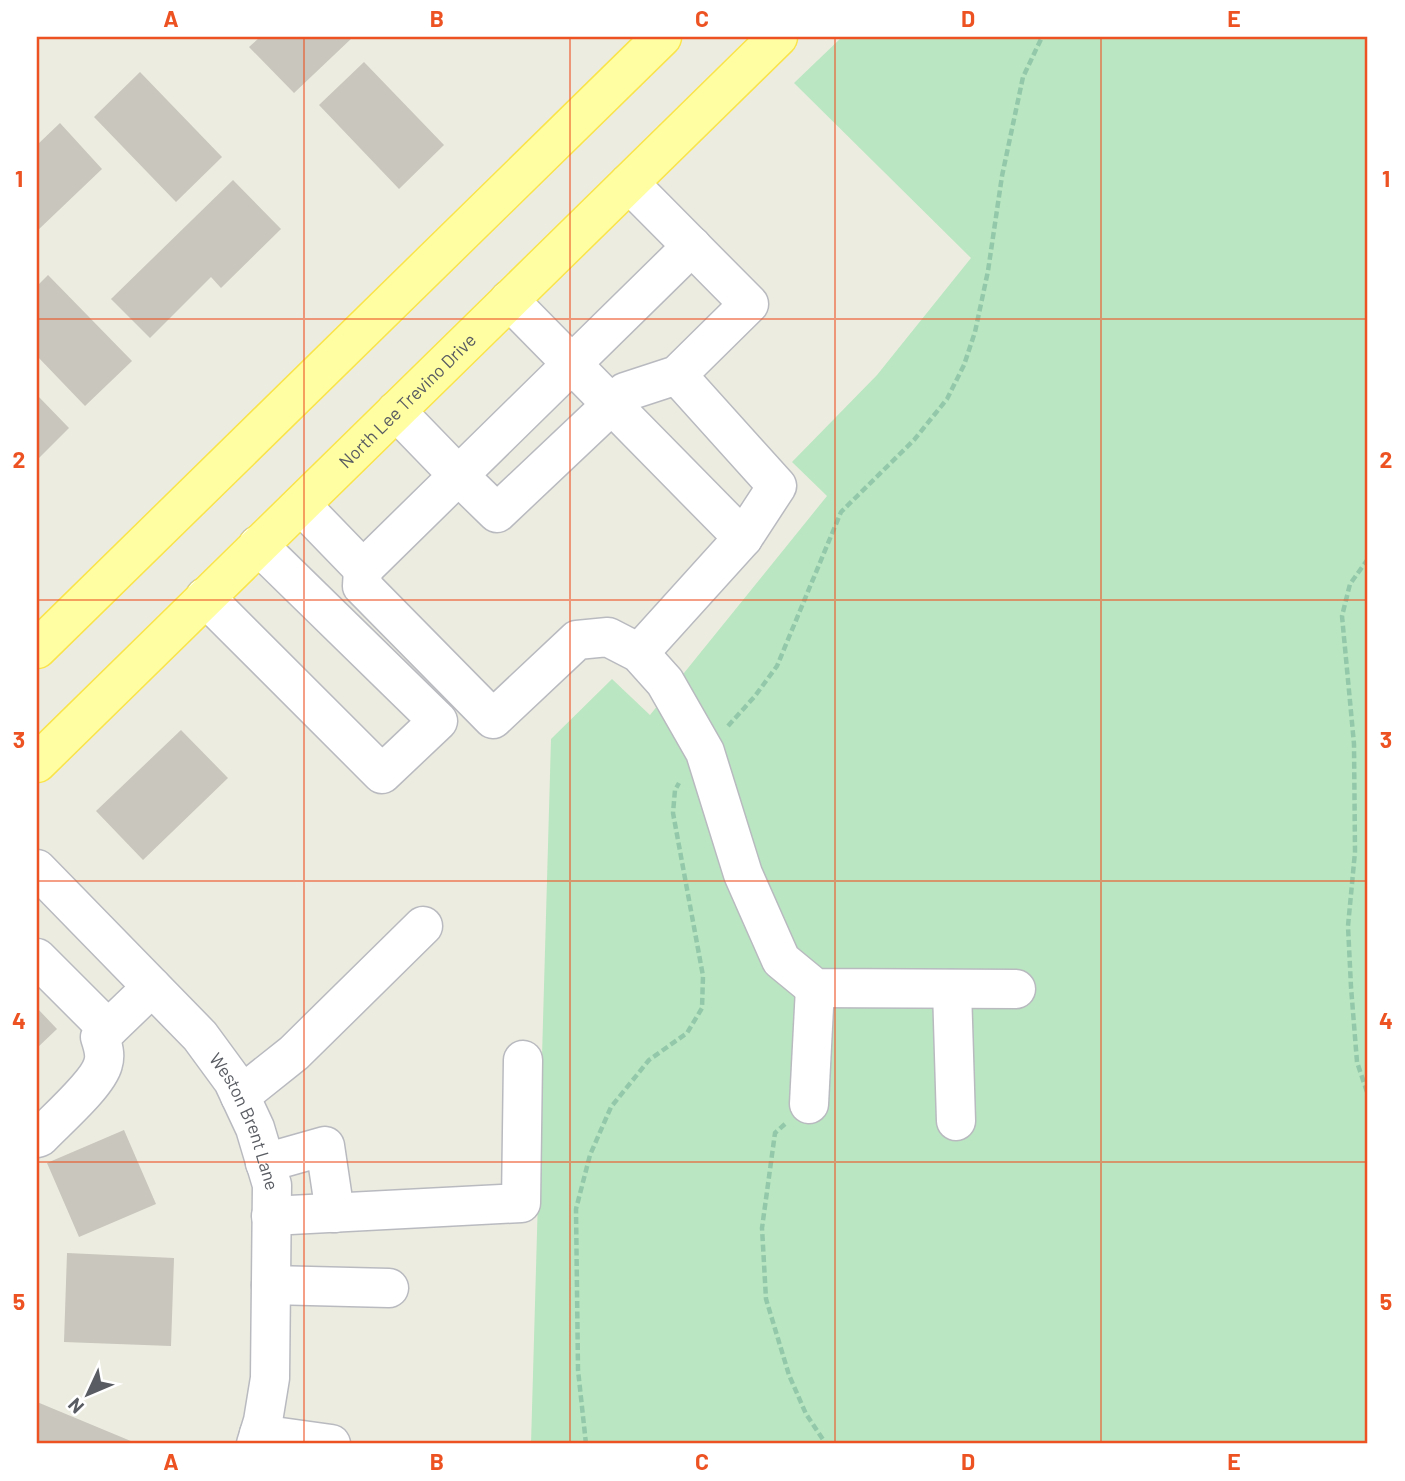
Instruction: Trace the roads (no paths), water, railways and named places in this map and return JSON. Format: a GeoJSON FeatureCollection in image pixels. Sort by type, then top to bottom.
{"type":"FeatureCollection","features":[{"type":"Feature","properties":{"kind":"main road"},"geometry":{"type":"LineString","coordinates":[[37,649],[662,37]]}},
{"type":"Feature","properties":{"kind":"main road","name":"North Lee Trevino Drive"},"geometry":{"type":"LineString","coordinates":[[37,763],[778,37]]}},
{"type":"Feature","properties":{"kind":"street"},"geometry":{"type":"LineString","coordinates":[[396,411],[498,513],[625,393],[677,374],[749,304],[629,183]]}},
{"type":"Feature","properties":{"kind":"street"},"geometry":{"type":"LineString","coordinates":[[692,246],[363,569],[362,586],[494,719],[577,640],[608,638],[639,653],[665,682],[705,752],[743,874],[781,960],[816,988],[1016,989]]}},
{"type":"Feature","properties":{"kind":"street"},"geometry":{"type":"LineString","coordinates":[[509,300],[743,538]]}},
{"type":"Feature","properties":{"kind":"street"},"geometry":{"type":"LineString","coordinates":[[639,653],[743,538],[777,486],[677,374]]}},
{"type":"Feature","properties":{"kind":"street"},"geometry":{"type":"LineString","coordinates":[[301,505],[363,569]]}},
{"type":"Feature","properties":{"kind":"street"},"geometry":{"type":"LineString","coordinates":[[205,597],[383,774],[438,721],[258,545]]}},
{"type":"Feature","properties":{"kind":"street","name":"Weston Brent Lane"},"geometry":{"type":"LineString","coordinates":[[37,869],[200,1037],[233,1081],[255,1128],[272,1185],[270,1378],[258,1439]]}},
{"type":"Feature","properties":{"kind":"street"},"geometry":{"type":"LineString","coordinates":[[240,1096],[295,1053],[423,926]]}},
{"type":"Feature","properties":{"kind":"street"},"geometry":{"type":"LineString","coordinates":[[37,958],[108,1029]]}},
{"type":"Feature","properties":{"kind":"street"},"geometry":{"type":"LineString","coordinates":[[37,1138],[97,1079],[104,1063],[100,1037],[152,987]]}},
{"type":"Feature","properties":{"kind":"street"},"geometry":{"type":"LineString","coordinates":[[809,1104],[816,988]]}},
{"type":"Feature","properties":{"kind":"street"},"geometry":{"type":"LineString","coordinates":[[952,989],[956,1121]]}},
{"type":"Feature","properties":{"kind":"street"},"geometry":{"type":"LineString","coordinates":[[271,1216],[521,1203],[523,1060]]}},
{"type":"Feature","properties":{"kind":"street"},"geometry":{"type":"LineString","coordinates":[[265,1163],[325,1146],[335,1213]]}},
{"type":"Feature","properties":{"kind":"street"},"geometry":{"type":"LineString","coordinates":[[271,1284],[389,1288]]}},
{"type":"Feature","properties":{"kind":"street"},"geometry":{"type":"LineString","coordinates":[[258,1439],[331,1444]]}}]}
